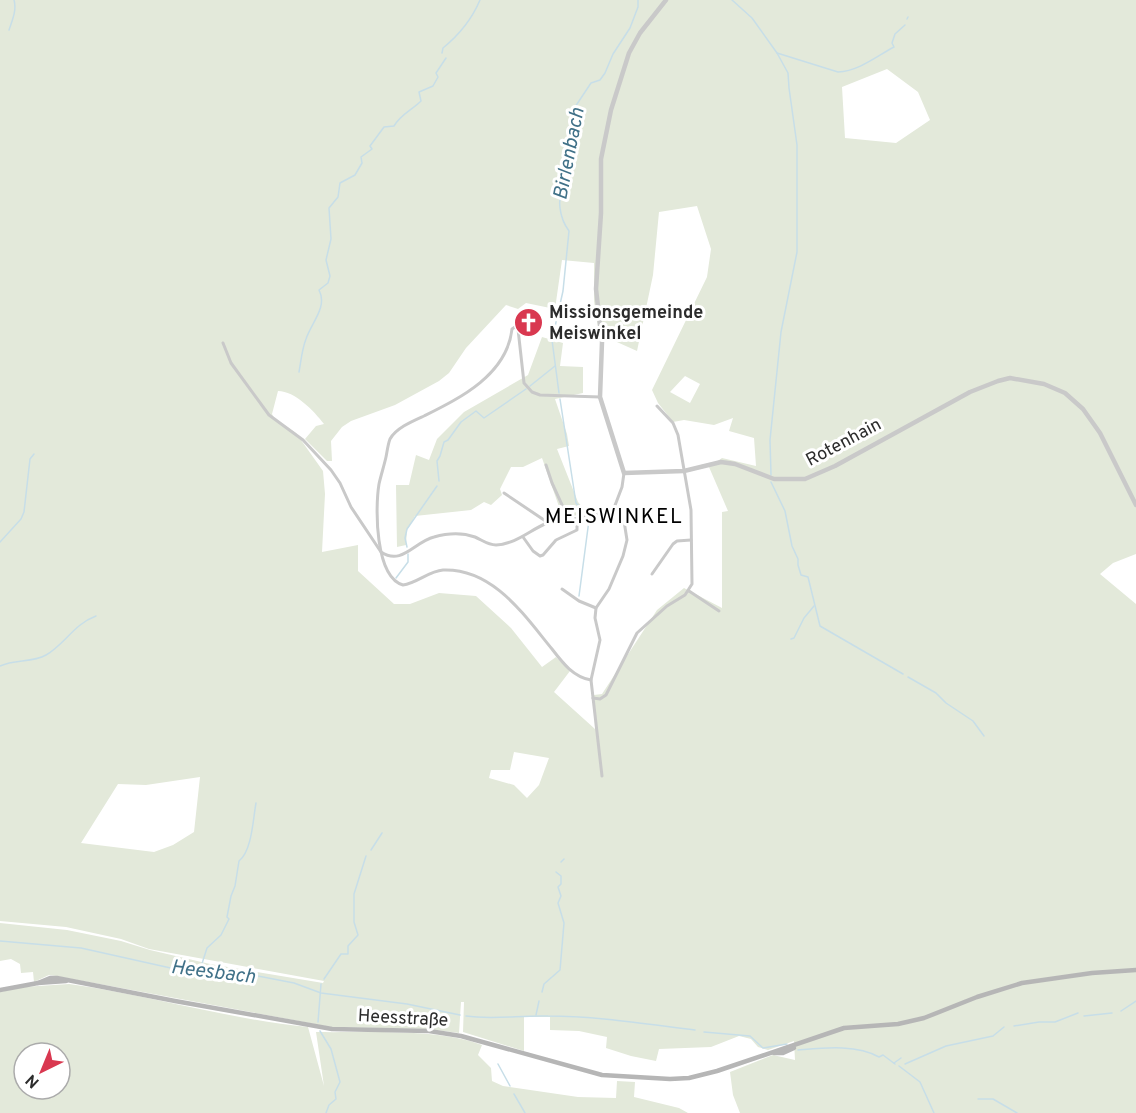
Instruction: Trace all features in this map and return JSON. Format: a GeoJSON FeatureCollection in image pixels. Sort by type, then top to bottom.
{"type":"FeatureCollection","features":[{"type":"Feature","properties":{"kind":"main road","name":"Heesstraße"},"geometry":{"type":"LineString","coordinates":[[0,990],[38,983],[68,981],[332,1029],[429,1031],[461,1036],[614,1077],[689,1078],[717,1071],[844,1028],[898,1024],[934,1015],[1022,983],[1136,970]]}},
{"type":"Feature","properties":{"kind":"street"},"geometry":{"type":"LineString","coordinates":[[614,507],[622,487],[624,473],[600,397],[602,342],[596,289],[601,213],[601,159],[611,110],[629,53],[639,33],[666,0]]}},
{"type":"Feature","properties":{"kind":"street"},"geometry":{"type":"LineString","coordinates":[[381,552],[379,485],[390,439],[414,421],[466,393],[493,370],[511,339],[513,328],[518,329],[524,383],[531,392],[600,397]]}},
{"type":"Feature","properties":{"kind":"street"},"geometry":{"type":"LineString","coordinates":[[222,343],[231,363],[269,415],[299,436],[331,470],[351,507],[381,552],[391,578],[404,585],[444,570],[475,576],[486,581],[525,615],[570,670],[582,678],[591,680]]}},
{"type":"Feature","properties":{"kind":"street","name":"Rotenhain"},"geometry":{"type":"LineString","coordinates":[[624,473],[684,471],[721,462],[735,464],[774,479],[794,481],[815,476],[970,392],[1010,378],[1044,384],[1065,393],[1083,409],[1100,434],[1136,505]]}},
{"type":"Feature","properties":{"kind":"street"},"geometry":{"type":"LineString","coordinates":[[593,698],[600,699],[606,695],[637,633],[667,606],[689,591],[693,574],[689,499],[678,434],[673,423],[657,406]]}},
{"type":"Feature","properties":{"kind":"street"},"geometry":{"type":"LineString","coordinates":[[546,465],[569,520]]}},
{"type":"Feature","properties":{"kind":"street"},"geometry":{"type":"LineString","coordinates":[[504,493],[548,522]]}},
{"type":"Feature","properties":{"kind":"street"},"geometry":{"type":"LineString","coordinates":[[381,552],[387,556],[398,557],[430,538],[457,533],[467,534],[493,545],[523,537],[548,522],[577,519],[614,507]]}},
{"type":"Feature","properties":{"kind":"street"},"geometry":{"type":"LineString","coordinates":[[602,776],[591,680],[600,640],[595,618],[596,608],[609,589],[627,540],[624,521],[614,507]]}},
{"type":"Feature","properties":{"kind":"street"},"geometry":{"type":"LineString","coordinates":[[523,537],[533,551],[540,556],[556,540],[577,530],[577,519]]}},
{"type":"Feature","properties":{"kind":"street"},"geometry":{"type":"LineString","coordinates":[[652,574],[673,544],[692,540]]}},
{"type":"Feature","properties":{"kind":"street"},"geometry":{"type":"LineString","coordinates":[[562,588],[579,601],[596,608]]}},
{"type":"Feature","properties":{"kind":"street"},"geometry":{"type":"LineString","coordinates":[[689,591],[719,611]]}},
{"type":"Feature","properties":{"kind":"green space"},"geometry":{"type":"Polygon","coordinates":[[[0,0],[1136,0],[1136,554],[1113,563],[1100,574],[1136,604],[1136,1113],[740,1113],[733,1095],[730,1072],[773,1055],[795,1060],[794,1041],[768,1050],[758,1047],[751,1039],[739,1036],[711,1047],[659,1049],[656,1061],[606,1048],[607,1037],[579,1031],[550,1030],[550,1017],[524,1017],[524,1051],[463,1032],[464,1002],[461,1002],[459,1033],[428,1029],[331,1027],[56,976],[49,975],[34,982],[33,972],[21,973],[20,964],[11,959],[0,961],[0,923],[67,930],[210,964],[323,983],[324,981],[149,949],[121,939],[66,927],[0,921],[0,0]],[[887,69],[842,87],[845,138],[896,143],[930,120],[918,92],[887,69]],[[697,206],[659,212],[653,275],[637,351],[599,334],[594,301],[594,263],[562,260],[555,309],[526,303],[518,309],[506,305],[466,348],[449,373],[439,381],[395,405],[351,421],[342,427],[331,441],[332,461],[327,461],[305,439],[316,426],[324,424],[304,403],[291,394],[278,391],[272,414],[274,418],[296,433],[323,471],[325,494],[322,552],[358,545],[358,571],[394,604],[410,604],[439,593],[476,596],[511,628],[542,667],[556,657],[570,671],[554,692],[595,729],[594,695],[602,694],[657,610],[684,588],[722,608],[722,512],[728,511],[709,467],[722,458],[756,466],[754,438],[729,431],[733,418],[714,425],[684,420],[673,422],[658,403],[652,390],[707,277],[711,249],[697,206]],[[685,376],[670,392],[690,403],[700,384],[685,376]],[[514,752],[510,770],[491,770],[489,778],[514,785],[527,798],[539,785],[549,758],[514,752]],[[200,777],[146,785],[118,784],[81,843],[154,852],[173,845],[194,832],[200,777]]]}},
{"type":"Feature","properties":{"kind":"green space"},"geometry":{"type":"Polygon","coordinates":[[[542,337],[563,343],[560,366],[583,367],[583,393],[555,399],[569,446],[557,449],[578,502],[587,513],[563,518],[542,458],[523,467],[511,467],[500,489],[502,495],[491,505],[484,502],[471,510],[415,516],[407,530],[406,545],[397,547],[396,485],[409,485],[416,455],[429,460],[437,439],[464,412],[528,375],[542,337]]]}},
{"type":"Feature","properties":{"kind":"green space"},"geometry":{"type":"Polygon","coordinates":[[[69,984],[308,1027],[324,1086],[316,1032],[423,1034],[444,1036],[482,1045],[478,1055],[491,1068],[492,1081],[503,1086],[578,1097],[616,1098],[617,1081],[635,1082],[634,1097],[679,1108],[688,1113],[0,1113],[0,992],[23,987],[69,984]]]}},
{"type":"Feature","properties":{"kind":"waterway"},"geometry":{"type":"LineString","coordinates":[[9,30],[15,12],[14,0]]}},
{"type":"Feature","properties":{"kind":"waterway"},"geometry":{"type":"LineString","coordinates":[[442,53],[443,48],[469,20],[480,0]]}},
{"type":"Feature","properties":{"kind":"waterway","name":"Birlenbach"},"geometry":{"type":"LineString","coordinates":[[559,393],[552,340],[563,291],[569,231],[561,214],[560,201],[566,184],[575,107],[591,83],[600,80],[605,73],[613,54],[630,28],[638,7],[638,0]]}},
{"type":"Feature","properties":{"kind":"waterway"},"geometry":{"type":"LineString","coordinates":[[732,0],[752,18],[788,73],[797,145],[797,252],[781,332],[770,440],[771,475]]}},
{"type":"Feature","properties":{"kind":"waterway"},"geometry":{"type":"LineString","coordinates":[[777,53],[838,72],[846,71],[894,47],[892,43],[895,34],[905,25]]}},
{"type":"Feature","properties":{"kind":"waterway"},"geometry":{"type":"LineString","coordinates":[[299,372],[308,333],[320,309],[319,290],[328,283],[330,276],[326,260],[331,239],[329,208],[338,197],[340,183],[355,175],[362,163],[361,157],[372,149],[370,146],[384,127],[394,126],[403,115],[421,101],[419,92],[433,86],[438,77],[436,73],[446,58]]}},
{"type":"Feature","properties":{"kind":"waterway"},"geometry":{"type":"LineString","coordinates":[[530,386],[555,366]]}},
{"type":"Feature","properties":{"kind":"waterway"},"geometry":{"type":"LineString","coordinates":[[439,481],[437,461],[444,442],[461,422],[476,411],[484,418],[526,389]]}},
{"type":"Feature","properties":{"kind":"waterway","name":"Birlenbach"},"geometry":{"type":"LineString","coordinates":[[560,399],[576,503],[585,513]]}},
{"type":"Feature","properties":{"kind":"waterway"},"geometry":{"type":"LineString","coordinates":[[0,542],[21,519],[24,512],[30,459],[34,454]]}},
{"type":"Feature","properties":{"kind":"waterway"},"geometry":{"type":"LineString","coordinates":[[771,482],[785,511],[801,575],[808,577],[820,626],[903,674]]}},
{"type":"Feature","properties":{"kind":"waterway"},"geometry":{"type":"LineString","coordinates":[[407,547],[405,538],[407,529],[437,486]]}},
{"type":"Feature","properties":{"kind":"waterway","name":"Birlenbach"},"geometry":{"type":"LineString","coordinates":[[579,596],[589,520]]}},
{"type":"Feature","properties":{"kind":"waterway"},"geometry":{"type":"LineString","coordinates":[[396,578],[408,562],[408,554]]}},
{"type":"Feature","properties":{"kind":"waterway"},"geometry":{"type":"LineString","coordinates":[[791,639],[794,638],[804,618],[814,606]]}},
{"type":"Feature","properties":{"kind":"waterway"},"geometry":{"type":"LineString","coordinates":[[0,666],[46,655],[82,624],[96,616]]}},
{"type":"Feature","properties":{"kind":"waterway"},"geometry":{"type":"LineString","coordinates":[[908,677],[936,693],[946,703],[973,721],[984,736]]}},
{"type":"Feature","properties":{"kind":"waterway"},"geometry":{"type":"LineString","coordinates":[[199,973],[207,948],[221,935],[229,919],[227,917],[239,861],[247,850],[256,803]]}},
{"type":"Feature","properties":{"kind":"waterway"},"geometry":{"type":"LineString","coordinates":[[371,850],[382,833]]}},
{"type":"Feature","properties":{"kind":"waterway"},"geometry":{"type":"LineString","coordinates":[[324,979],[341,954],[348,954],[348,946],[358,935],[354,922],[354,894],[366,856]]}},
{"type":"Feature","properties":{"kind":"waterway"},"geometry":{"type":"LineString","coordinates":[[561,862],[564,859]]}},
{"type":"Feature","properties":{"kind":"waterway"},"geometry":{"type":"LineString","coordinates":[[542,992],[544,984],[560,970],[564,923],[558,903],[561,896],[558,887],[561,884],[561,876],[556,872]]}},
{"type":"Feature","properties":{"kind":"waterway","name":"Heesbach"},"geometry":{"type":"LineString","coordinates":[[0,941],[81,948],[193,973],[232,971],[294,983],[321,993],[407,1004],[460,1015]]}},
{"type":"Feature","properties":{"kind":"waterway"},"geometry":{"type":"LineString","coordinates":[[318,1022],[321,984]]}},
{"type":"Feature","properties":{"kind":"waterway"},"geometry":{"type":"LineString","coordinates":[[536,1015],[539,1001]]}},
{"type":"Feature","properties":{"kind":"waterway"},"geometry":{"type":"LineString","coordinates":[[1121,1011],[1136,1001]]}},
{"type":"Feature","properties":{"kind":"waterway"},"geometry":{"type":"LineString","coordinates":[[1014,1026],[1055,1022],[1078,1013]]}},
{"type":"Feature","properties":{"kind":"waterway"},"geometry":{"type":"LineString","coordinates":[[1084,1016],[1112,1013]]}},
{"type":"Feature","properties":{"kind":"waterway","name":"Heesbach"},"geometry":{"type":"LineString","coordinates":[[466,1016],[486,1018],[585,1017],[695,1030]]}},
{"type":"Feature","properties":{"kind":"waterway"},"geometry":{"type":"LineString","coordinates":[[905,1064],[946,1046],[993,1036],[1004,1027]]}},
{"type":"Feature","properties":{"kind":"waterway"},"geometry":{"type":"LineString","coordinates":[[320,1031],[331,1049],[340,1082],[335,1092],[336,1099],[329,1105],[326,1113]]}},
{"type":"Feature","properties":{"kind":"waterway","name":"Heesbach"},"geometry":{"type":"LineString","coordinates":[[704,1032],[750,1036],[763,1048],[787,1044]]}},
{"type":"Feature","properties":{"kind":"waterway","name":"Heesbach"},"geometry":{"type":"LineString","coordinates":[[798,1050],[829,1048],[860,1050],[879,1057],[883,1055],[895,1064]]}},
{"type":"Feature","properties":{"kind":"waterway"},"geometry":{"type":"LineString","coordinates":[[894,1063],[901,1058]]}},
{"type":"Feature","properties":{"kind":"waterway"},"geometry":{"type":"LineString","coordinates":[[498,1064],[510,1086]]}},
{"type":"Feature","properties":{"kind":"waterway","name":"Heesbach"},"geometry":{"type":"LineString","coordinates":[[899,1066],[920,1082],[934,1113]]}},
{"type":"Feature","properties":{"kind":"waterway"},"geometry":{"type":"LineString","coordinates":[[514,1094],[525,1113]]}},
{"type":"Feature","properties":{"kind":"waterway"},"geometry":{"type":"LineString","coordinates":[[978,1099],[993,1099],[1017,1113]]}},
{"type":"Feature","properties":{"kind":"place","name":"Missionsgemeinde Meiswinkel"},"geometry":{"type":"Point","coordinates":[528,323]}},
{"type":"Feature","properties":{"kind":"district","name":"MEISWINKEL"},"geometry":{"type":"Point","coordinates":[614,517]}}]}
